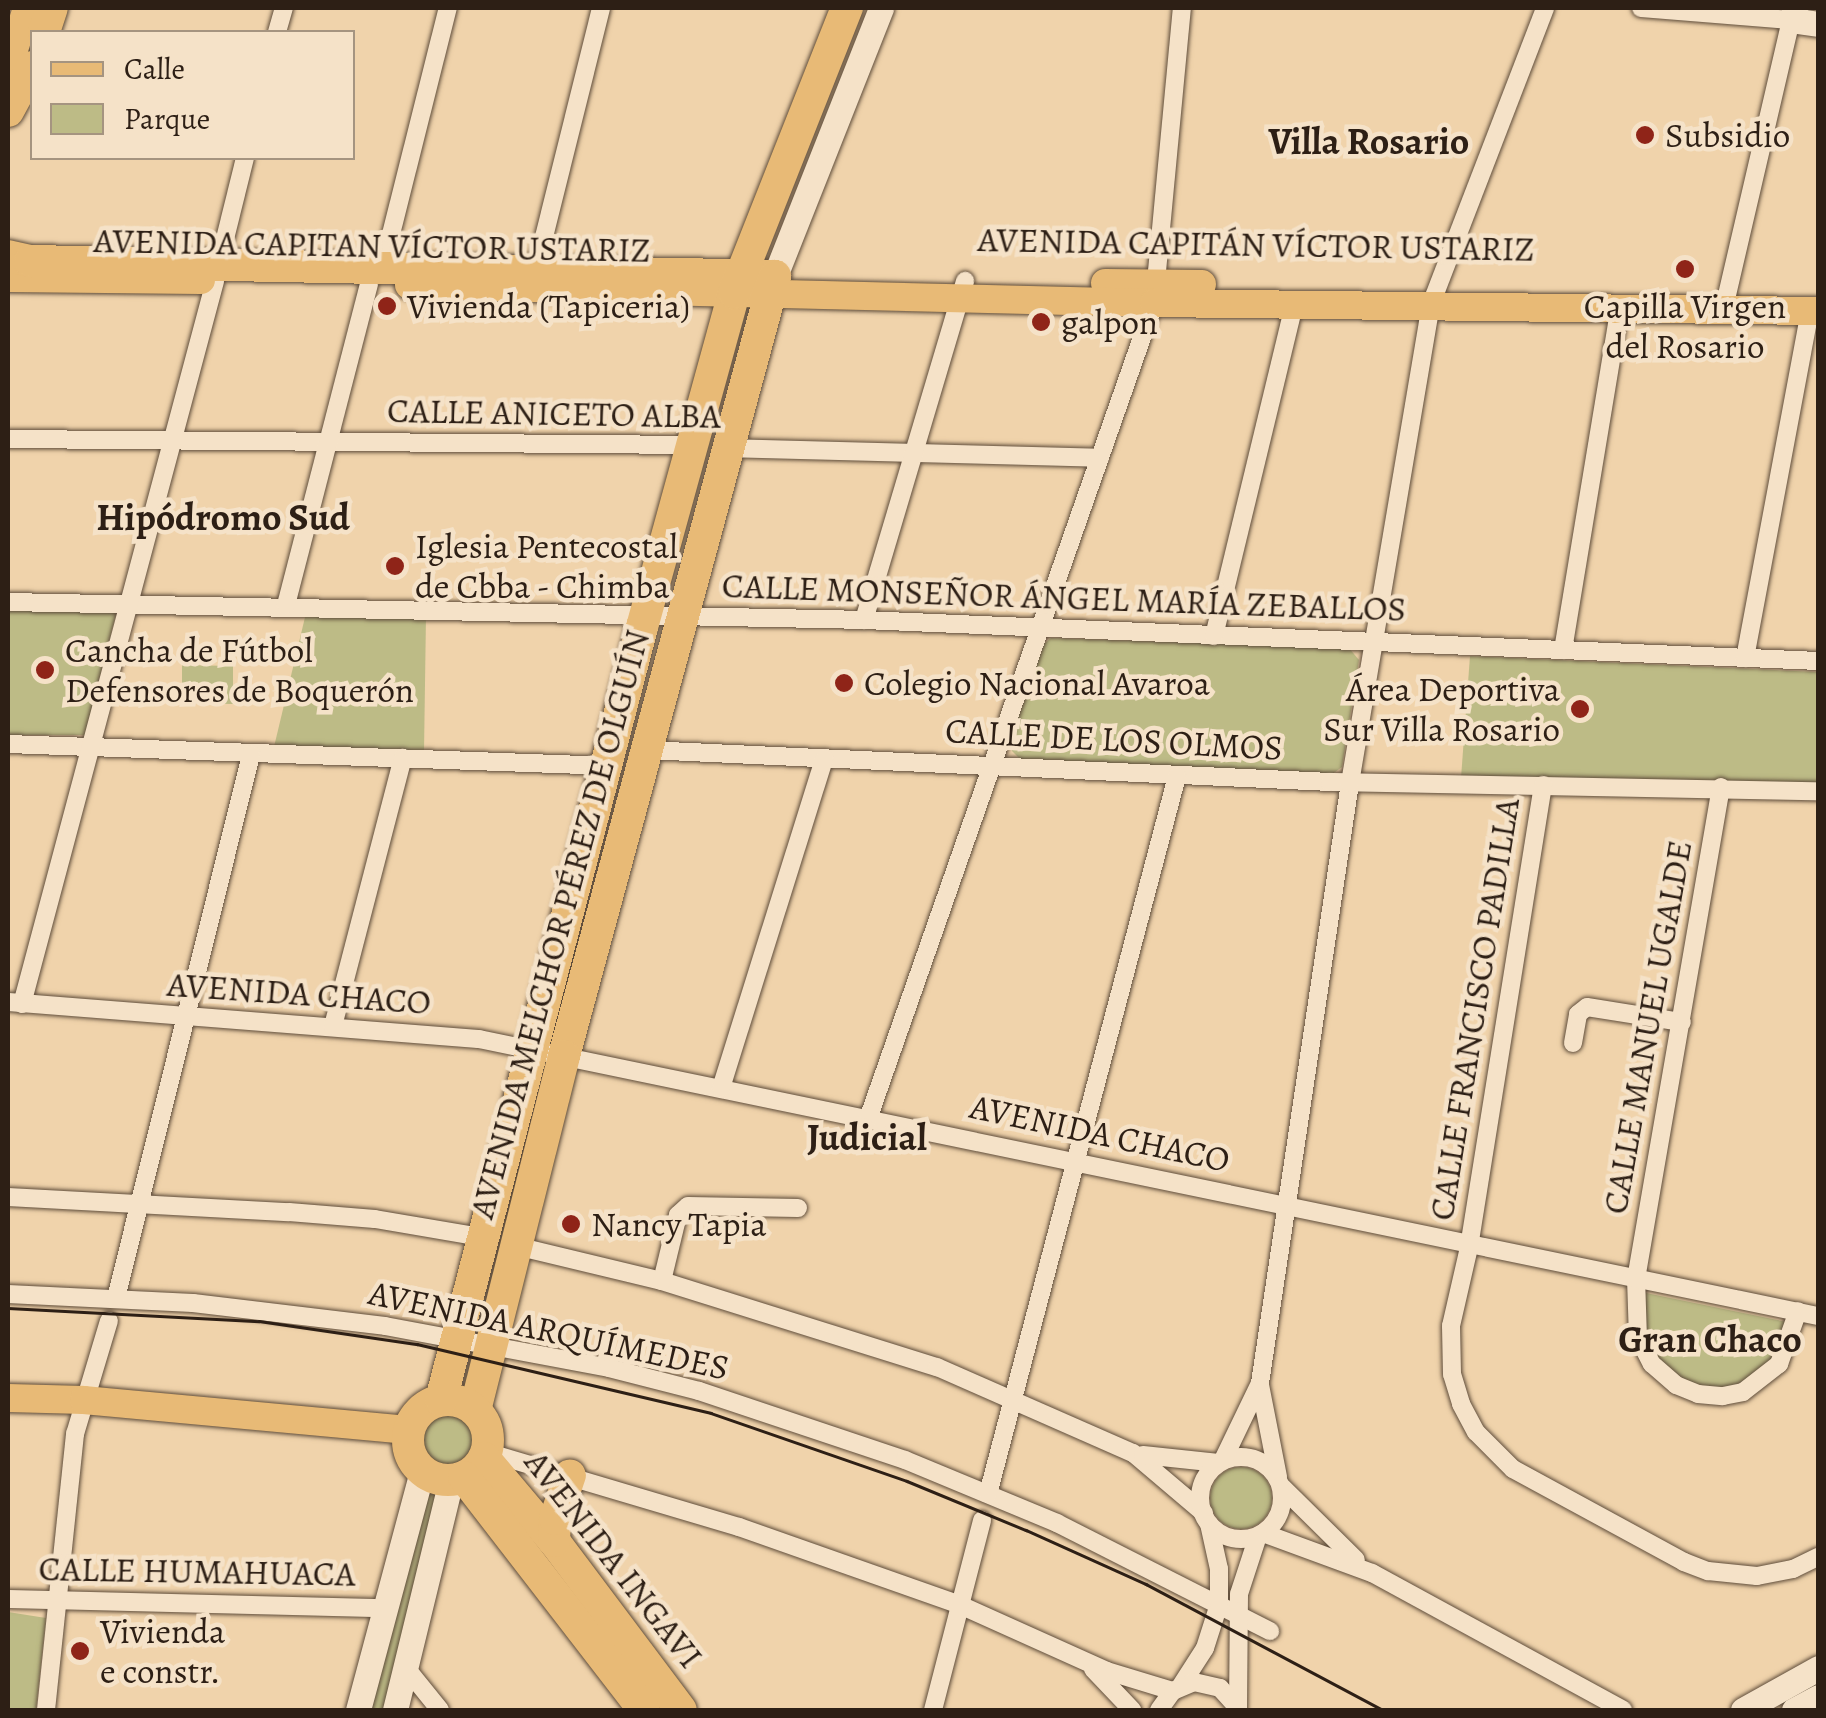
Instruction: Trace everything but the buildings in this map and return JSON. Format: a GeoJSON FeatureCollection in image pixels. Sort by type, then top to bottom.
{"type":"FeatureCollection","features":[{"type":"Feature","properties":{"kind":"highway","name":"AVENIDA MELCHOR PÉREZ DE OLGUÍN"},"geometry":{"type":"LineString","coordinates":[[475,1410],[516,1246],[548,1052],[607,766],[646,613],[737,284],[846,8]]}},
{"type":"Feature","properties":{"kind":"highway"},"geometry":{"type":"LineString","coordinates":[[8,109],[30,70]]}},
{"type":"Feature","properties":{"kind":"highway","name":"AVENIDA CAPITAN VÍCTOR USTARIZ"},"geometry":{"type":"LineString","coordinates":[[8,256],[217,272],[534,279],[692,273]]}},
{"type":"Feature","properties":{"kind":"highway","name":"AVENIDA CAPITÁN VÍCTOR USTARIZ"},"geometry":{"type":"LineString","coordinates":[[692,273],[737,284],[772,285]]}},
{"type":"Feature","properties":{"kind":"highway","name":"AVENIDA MELCHOR PÉREZ DE OLGUÍN"},"geometry":{"type":"LineString","coordinates":[[441,1400],[481,1237],[548,1052],[645,759],[772,285]]}},
{"type":"Feature","properties":{"kind":"highway"},"geometry":{"type":"LineString","coordinates":[[441,1400],[459,1401],[475,1410],[488,1432],[446,1459],[421,1409],[441,1400]]}},
{"type":"Feature","properties":{"kind":"highway","name":"AVENIDA INGAVI"},"geometry":{"type":"LineString","coordinates":[[446,1459],[554,1541],[681,1710]]}},
{"type":"Feature","properties":{"kind":"highway","name":"AVENIDA INGAVI"},"geometry":{"type":"LineString","coordinates":[[446,1459],[644,1710]]}},
{"type":"Feature","properties":{"kind":"highway"},"geometry":{"type":"LineString","coordinates":[[554,1541],[555,1519],[570,1476]]}},
{"type":"Feature","properties":{"kind":"main road"},"geometry":{"type":"LineString","coordinates":[[8,19],[11,8]]}},
{"type":"Feature","properties":{"kind":"main road"},"geometry":{"type":"LineString","coordinates":[[8,109],[9,66],[27,8]]}},
{"type":"Feature","properties":{"kind":"main road","name":"AVENIDA CAPITAN VÍCTOR USTARIZ"},"geometry":{"type":"LineString","coordinates":[[8,278],[217,272]]}},
{"type":"Feature","properties":{"kind":"main road","name":"AVENIDA CAPITAN VÍCTOR USTARIZ"},"geometry":{"type":"LineString","coordinates":[[534,279],[737,284]]}},
{"type":"Feature","properties":{"kind":"main road","name":"AVENIDA CAPITÁN VÍCTOR USTARIZ"},"geometry":{"type":"LineString","coordinates":[[772,285],[1725,300],[1816,305]]}},
{"type":"Feature","properties":{"kind":"main road","name":"AVENIDA CAPITÁN VÍCTOR USTARIZ"},"geometry":{"type":"LineString","coordinates":[[1156,293],[1296,302],[1433,295],[1620,307],[1725,300]]}},
{"type":"Feature","properties":{"kind":"main road"},"geometry":{"type":"LineString","coordinates":[[8,1398],[446,1459]]}},
{"type":"Feature","properties":{"kind":"main road"},"geometry":{"type":"LineString","coordinates":[[8,1414],[81,1409]]}},
{"type":"Feature","properties":{"kind":"street"},"geometry":{"type":"LineString","coordinates":[[286,606],[448,8]]}},
{"type":"Feature","properties":{"kind":"street"},"geometry":{"type":"LineString","coordinates":[[534,279],[601,8]]}},
{"type":"Feature","properties":{"kind":"street","name":"AVENIDA MELCHOR PÉREZ DE OLGUÍN"},"geometry":{"type":"LineString","coordinates":[[772,285],[881,8]]}},
{"type":"Feature","properties":{"kind":"street"},"geometry":{"type":"LineString","coordinates":[[868,1119],[1156,293],[1182,8]]}},
{"type":"Feature","properties":{"kind":"street"},"geometry":{"type":"LineString","coordinates":[[1159,1710],[1206,1648],[1219,1604],[1220,1570],[1206,1518],[1204,1483],[1221,1461],[1260,1382],[1350,782],[1433,295],[1545,8]]}},
{"type":"Feature","properties":{"kind":"street"},"geometry":{"type":"LineString","coordinates":[[1641,8],[1793,14],[1818,24]]}},
{"type":"Feature","properties":{"kind":"street"},"geometry":{"type":"LineString","coordinates":[[1725,300],[1793,14]]}},
{"type":"Feature","properties":{"kind":"street"},"geometry":{"type":"LineString","coordinates":[[15,1003],[91,748],[245,160]]}},
{"type":"Feature","properties":{"kind":"street"},"geometry":{"type":"LineString","coordinates":[[864,620],[964,289]]}},
{"type":"Feature","properties":{"kind":"street"},"geometry":{"type":"LineString","coordinates":[[1214,636],[1296,302]]}},
{"type":"Feature","properties":{"kind":"street"},"geometry":{"type":"LineString","coordinates":[[1744,658],[1816,305]]}},
{"type":"Feature","properties":{"kind":"street"},"geometry":{"type":"LineString","coordinates":[[1563,650],[1620,307]]}},
{"type":"Feature","properties":{"kind":"street","name":"CALLE ANICETO ALBA"},"geometry":{"type":"LineString","coordinates":[[8,439],[692,444],[914,456],[1100,458]]}},
{"type":"Feature","properties":{"kind":"street","name":"CALLE MONSEÑOR ÁNGEL MARÍA ZEBALLOS"},"geometry":{"type":"LineString","coordinates":[[8,602],[682,614],[1818,661]]}},
{"type":"Feature","properties":{"kind":"street","name":"CALLE DE LOS OLMOS"},"geometry":{"type":"LineString","coordinates":[[8,744],[607,766],[645,759],[824,760],[1350,782],[1818,791]]}},
{"type":"Feature","properties":{"kind":"street"},"geometry":{"type":"LineString","coordinates":[[116,1298],[251,755]]}},
{"type":"Feature","properties":{"kind":"street"},"geometry":{"type":"LineString","coordinates":[[333,1026],[403,758]]}},
{"type":"Feature","properties":{"kind":"street"},"geometry":{"type":"LineString","coordinates":[[720,1088],[824,760]]}},
{"type":"Feature","properties":{"kind":"street"},"geometry":{"type":"LineString","coordinates":[[988,1494],[1177,776]]}},
{"type":"Feature","properties":{"kind":"street","name":"CALLE FRANCISCO PADILLA"},"geometry":{"type":"LineString","coordinates":[[1543,785],[1470,1243],[1451,1326],[1452,1374],[1461,1404],[1491,1450],[1513,1469],[1708,1571],[1757,1576],[1818,1557]]}},
{"type":"Feature","properties":{"kind":"street","name":"CALLE MANUEL UGALDE"},"geometry":{"type":"LineString","coordinates":[[1721,787],[1636,1278],[1634,1312],[1644,1350],[1662,1376],[1698,1394],[1742,1392],[1763,1380],[1779,1364],[1798,1311]]}},
{"type":"Feature","properties":{"kind":"street","name":"AVENIDA CHACO"},"geometry":{"type":"LineString","coordinates":[[15,1003],[333,1026],[548,1052],[1818,1316]]}},
{"type":"Feature","properties":{"kind":"street"},"geometry":{"type":"LineString","coordinates":[[1573,1044],[1578,1014],[1586,1007],[1682,1022]]}},
{"type":"Feature","properties":{"kind":"street"},"geometry":{"type":"LineString","coordinates":[[8,1197],[139,1201],[374,1220],[481,1237],[662,1280],[828,1329],[1014,1397],[1133,1453],[1172,1481],[1206,1518],[1232,1538],[1261,1534],[1372,1572],[1623,1710]]}},
{"type":"Feature","properties":{"kind":"street"},"geometry":{"type":"LineString","coordinates":[[662,1280],[678,1215],[688,1206],[798,1208]]}},
{"type":"Feature","properties":{"kind":"street","name":"AVENIDA ARQUÍMEDES"},"geometry":{"type":"LineString","coordinates":[[8,1294],[116,1298],[280,1312],[490,1344],[715,1396],[868,1447],[1057,1523],[1270,1631]]}},
{"type":"Feature","properties":{"kind":"street"},"geometry":{"type":"LineString","coordinates":[[1818,1307],[1818,1316]]}},
{"type":"Feature","properties":{"kind":"street"},"geometry":{"type":"LineString","coordinates":[[46,1710],[81,1409],[109,1321]]}},
{"type":"Feature","properties":{"kind":"street"},"geometry":{"type":"LineString","coordinates":[[1238,1710],[1237,1613],[1242,1576],[1261,1534],[1280,1511],[1280,1484],[1260,1382]]}},
{"type":"Feature","properties":{"kind":"street"},"geometry":{"type":"LineString","coordinates":[[1133,1453],[1260,1463],[1322,1531],[1372,1572]]}},
{"type":"Feature","properties":{"kind":"street"},"geometry":{"type":"LineString","coordinates":[[446,1459],[570,1476],[740,1526],[960,1605],[1085,1662],[1176,1689],[1194,1682],[1214,1685],[1231,1696],[1238,1710]]}},
{"type":"Feature","properties":{"kind":"street"},"geometry":{"type":"LineString","coordinates":[[358,1710],[384,1608],[446,1459]]}},
{"type":"Feature","properties":{"kind":"street"},"geometry":{"type":"LineString","coordinates":[[395,1710],[446,1459]]}},
{"type":"Feature","properties":{"kind":"street"},"geometry":{"type":"LineString","coordinates":[[933,1710],[982,1520]]}},
{"type":"Feature","properties":{"kind":"street","name":"CALLE HUMAHUACA"},"geometry":{"type":"LineString","coordinates":[[8,1599],[384,1608]]}},
{"type":"Feature","properties":{"kind":"street"},"geometry":{"type":"LineString","coordinates":[[1085,1662],[1132,1710]]}},
{"type":"Feature","properties":{"kind":"street"},"geometry":{"type":"LineString","coordinates":[[406,1668],[440,1710]]}},
{"type":"Feature","properties":{"kind":"street"},"geometry":{"type":"LineString","coordinates":[[1743,1710],[1818,1668]]}},
{"type":"Feature","properties":{"kind":"street"},"geometry":{"type":"LineString","coordinates":[[1794,1710],[1818,1697]]}},
{"type":"Feature","properties":{"kind":"green space","name":"Cancha de Fútbol Defensores de Boquerón"},"geometry":{"type":"Polygon","coordinates":[[[8,607],[113,610],[116,614],[85,735],[8,735],[8,607]]]}},
{"type":"Feature","properties":{"kind":"green space"},"geometry":{"type":"Polygon","coordinates":[[[306,613],[426,616],[424,752],[273,751],[306,613]]]}},
{"type":"Feature","properties":{"kind":"green space"},"geometry":{"type":"Polygon","coordinates":[[[1051,638],[1349,648],[1359,660],[1342,767],[1331,775],[1021,760],[1012,751],[1010,740],[1044,644],[1051,638]]]}},
{"type":"Feature","properties":{"kind":"green space","name":"Área Deportiva Sur Villa Rosario"},"geometry":{"type":"Polygon","coordinates":[[[1470,656],[1818,672],[1818,784],[1461,778],[1470,656]]]}},
{"type":"Feature","properties":{"kind":"green space"},"geometry":{"type":"Polygon","coordinates":[[[182,665],[233,666],[233,704],[182,703],[182,665]]]}},
{"type":"Feature","properties":{"kind":"green space"},"geometry":{"type":"Polygon","coordinates":[[[1646,1293],[1787,1322],[1773,1359],[1738,1387],[1701,1388],[1680,1379],[1655,1356],[1645,1323],[1646,1293]]]}},
{"type":"Feature","properties":{"kind":"green space"},"geometry":{"type":"Polygon","coordinates":[[[448,1414],[466,1422],[474,1440],[466,1458],[448,1466],[430,1458],[422,1440],[430,1422],[448,1414]]]}},
{"type":"Feature","properties":{"kind":"green space"},"geometry":{"type":"Polygon","coordinates":[[[1241,1467],[1263,1476],[1272,1498],[1263,1520],[1241,1529],[1219,1520],[1210,1498],[1219,1476],[1241,1467]]]}},
{"type":"Feature","properties":{"kind":"green space"},"geometry":{"type":"Polygon","coordinates":[[[426,1489],[442,1499],[384,1710],[369,1710],[426,1489]]]}},
{"type":"Feature","properties":{"kind":"green space"},"geometry":{"type":"Polygon","coordinates":[[[8,1612],[46,1618],[36,1710],[8,1710],[8,1612]]]}},
{"type":"Feature","properties":{"kind":"tram line"},"geometry":{"type":"LineString","coordinates":[[8,1308],[259,1321],[417,1344],[711,1413],[907,1481],[1026,1530],[1146,1584],[1383,1710]]}},
{"type":"Feature","properties":{"kind":"place","name":"Subsidio"},"geometry":{"type":"Point","coordinates":[1645,135]}},
{"type":"Feature","properties":{"kind":"place","name":"Capilla Virgen del Rosario"},"geometry":{"type":"Point","coordinates":[1685,269]}},
{"type":"Feature","properties":{"kind":"place","name":"Vivienda (Tapiceria)"},"geometry":{"type":"Point","coordinates":[387,306]}},
{"type":"Feature","properties":{"kind":"place","name":"galpon"},"geometry":{"type":"Point","coordinates":[1041,322]}},
{"type":"Feature","properties":{"kind":"place","name":"Iglesia Pentecostal de Cbba - Chimba"},"geometry":{"type":"Point","coordinates":[395,566]}},
{"type":"Feature","properties":{"kind":"place","name":"Cancha de Fútbol Defensores de Boquerón"},"geometry":{"type":"Point","coordinates":[45,670]}},
{"type":"Feature","properties":{"kind":"place","name":"Colegio Nacional Avaroa"},"geometry":{"type":"Point","coordinates":[844,683]}},
{"type":"Feature","properties":{"kind":"place","name":"Área Deportiva Sur Villa Rosario"},"geometry":{"type":"Point","coordinates":[1580,709]}},
{"type":"Feature","properties":{"kind":"place","name":"Nancy Tapia"},"geometry":{"type":"Point","coordinates":[571,1224]}},
{"type":"Feature","properties":{"kind":"place","name":"Vivienda e constr."},"geometry":{"type":"Point","coordinates":[80,1651]}},
{"type":"Feature","properties":{"kind":"district","name":"Villa Rosario"},"geometry":{"type":"Point","coordinates":[1369,142]}},
{"type":"Feature","properties":{"kind":"district","name":"Hipódromo Sud"},"geometry":{"type":"Point","coordinates":[223,518]}},
{"type":"Feature","properties":{"kind":"district","name":"Judicial"},"geometry":{"type":"Point","coordinates":[867,1138]}},
{"type":"Feature","properties":{"kind":"district","name":"Gran Chaco"},"geometry":{"type":"Point","coordinates":[1710,1340]}}]}
